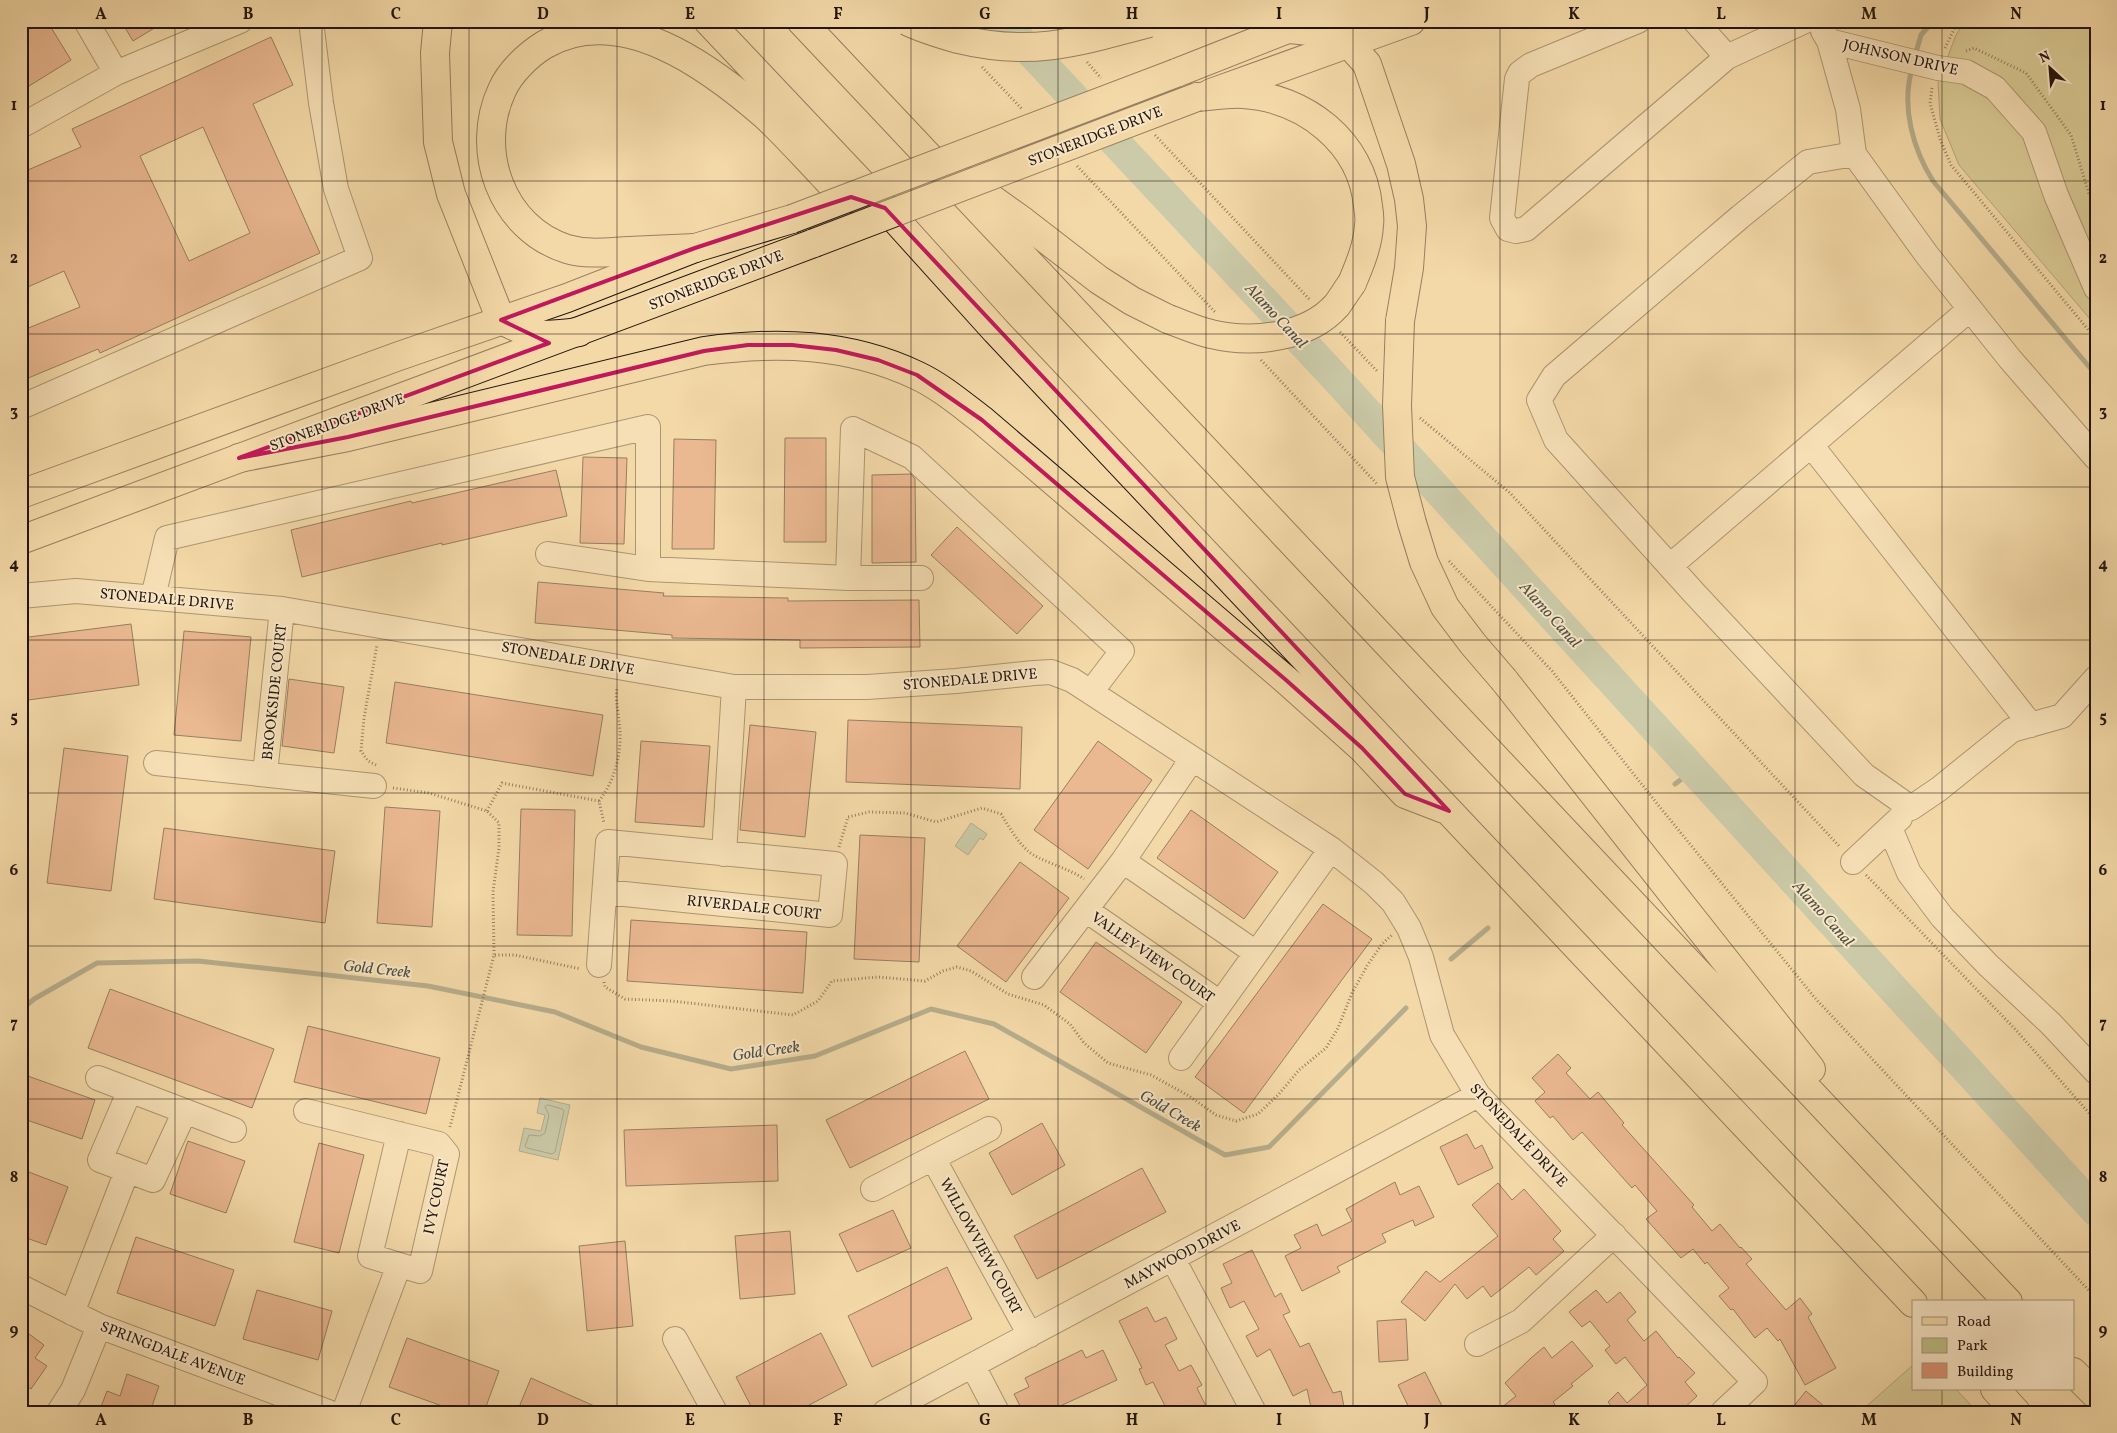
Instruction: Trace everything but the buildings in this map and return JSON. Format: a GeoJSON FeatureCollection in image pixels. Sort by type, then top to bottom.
{"type":"FeatureCollection","features":[{"type":"Feature","properties":{"kind":"main road"},"geometry":{"type":"LineString","coordinates":[[438,21],[435,53],[438,142],[452,194],[501,320],[528,333],[545,336],[579,332]]}},
{"type":"Feature","properties":{"kind":"main road"},"geometry":{"type":"LineString","coordinates":[[708,21],[885,208],[1003,338],[1912,1302]]}},
{"type":"Feature","properties":{"kind":"main road"},"geometry":{"type":"LineString","coordinates":[[801,21],[2006,1300]]}},
{"type":"Feature","properties":{"kind":"main road"},"geometry":{"type":"LineString","coordinates":[[907,21],[946,36],[980,44],[1017,48],[1054,46],[1153,22]]}},
{"type":"Feature","properties":{"kind":"main road","name":"STONERIDGE DRIVE"},"geometry":{"type":"LineString","coordinates":[[21,540],[579,332],[1197,97],[1411,21]]}},
{"type":"Feature","properties":{"kind":"main road"},"geometry":{"type":"LineString","coordinates":[[1299,25],[1310,31],[1349,44],[1367,64],[1401,164],[1409,199],[1412,226],[1400,321],[1397,405],[1400,477],[1424,562],[1445,607],[1826,1088],[1857,1142]]}},
{"type":"Feature","properties":{"kind":"main road","name":"STONERIDGE DRIVE"},"geometry":{"type":"LineString","coordinates":[[21,494],[501,320],[567,298],[695,248],[792,219],[1299,25]]}},
{"type":"Feature","properties":{"kind":"main road"},"geometry":{"type":"LineString","coordinates":[[695,248],[596,254],[567,249],[540,236],[518,217],[503,197],[495,174],[491,148],[492,118],[502,88],[522,63],[545,44],[573,32],[604,27],[630,30],[655,38],[688,57],[768,118],[842,193],[885,208]]}},
{"type":"Feature","properties":{"kind":"main road"},"geometry":{"type":"LineString","coordinates":[[918,146],[1024,222],[1099,280],[1132,301],[1168,319],[1212,334],[1252,339],[1285,334],[1314,322],[1336,306],[1352,283],[1364,254],[1370,224],[1367,192],[1357,164],[1342,141],[1322,123],[1306,113],[1272,99],[1242,94],[1197,97]]}},
{"type":"Feature","properties":{"kind":"main road"},"geometry":{"type":"LineString","coordinates":[[239,458],[348,437],[704,351],[748,345],[792,345],[836,350],[878,360],[917,375],[950,395],[982,420],[1286,680],[1362,748],[1405,794],[1449,811]]}},
{"type":"Feature","properties":{"kind":"main road"},"geometry":{"type":"LineString","coordinates":[[2074,1373],[2096,1396]]}},
{"type":"Feature","properties":{"kind":"main road"},"geometry":{"type":"LineString","coordinates":[[1996,1390],[2016,1412]]}},
{"type":"Feature","properties":{"kind":"street"},"geometry":{"type":"LineString","coordinates":[[86,21],[116,73]]}},
{"type":"Feature","properties":{"kind":"street"},"geometry":{"type":"LineString","coordinates":[[21,126],[116,73],[240,21]]}},
{"type":"Feature","properties":{"kind":"street"},"geometry":{"type":"LineString","coordinates":[[21,407],[360,258],[336,189],[321,102],[311,21]]}},
{"type":"Feature","properties":{"kind":"street"},"geometry":{"type":"LineString","coordinates":[[1638,21],[1531,65],[1520,73],[1517,78],[1502,218],[1508,229],[1516,231],[1526,229],[1727,57],[1805,21]]}},
{"type":"Feature","properties":{"kind":"street"},"geometry":{"type":"LineString","coordinates":[[1695,21],[1727,57]]}},
{"type":"Feature","properties":{"kind":"street","name":"JOHNSON DRIVE"},"geometry":{"type":"LineString","coordinates":[[1816,21],[1830,41],[1966,72],[1995,88],[2034,132],[2056,195],[2096,288]]}},
{"type":"Feature","properties":{"kind":"street"},"geometry":{"type":"LineString","coordinates":[[1830,41],[1848,109],[1854,154],[1927,255],[2010,359],[2096,458]]}},
{"type":"Feature","properties":{"kind":"street"},"geometry":{"type":"LineString","coordinates":[[1854,154],[1808,162],[1740,217],[1554,376],[1539,400],[1556,440],[1670,566],[1864,775],[1911,808]]}},
{"type":"Feature","properties":{"kind":"street"},"geometry":{"type":"LineString","coordinates":[[1670,566],[1970,309]]}},
{"type":"Feature","properties":{"kind":"street"},"geometry":{"type":"LineString","coordinates":[[153,597],[166,538],[648,428],[648,569]]}},
{"type":"Feature","properties":{"kind":"street"},"geometry":{"type":"LineString","coordinates":[[848,578],[853,429],[912,457],[1122,651],[1091,692]]}},
{"type":"Feature","properties":{"kind":"street"},"geometry":{"type":"LineString","coordinates":[[1811,445],[2030,725]]}},
{"type":"Feature","properties":{"kind":"street"},"geometry":{"type":"LineString","coordinates":[[548,554],[648,569],[848,578],[920,578]]}},
{"type":"Feature","properties":{"kind":"street","name":"STONEDALE DRIVE"},"geometry":{"type":"LineString","coordinates":[[21,596],[76,591],[282,609],[734,687],[867,687],[1051,672],[1072,680],[1331,849],[1374,883],[1393,902],[1405,922],[1421,957],[1442,1036],[1478,1095],[1755,1382],[1723,1412]]}},
{"type":"Feature","properties":{"kind":"street","name":"BROOKSIDE COURT"},"geometry":{"type":"LineString","coordinates":[[265,774],[282,609]]}},
{"type":"Feature","properties":{"kind":"street"},"geometry":{"type":"LineString","coordinates":[[1853,862],[1911,808],[1939,789],[2012,730],[2062,716],[2096,678]]}},
{"type":"Feature","properties":{"kind":"street"},"geometry":{"type":"LineString","coordinates":[[724,854],[734,687]]}},
{"type":"Feature","properties":{"kind":"street","name":"VALLEY VIEW COURT"},"geometry":{"type":"LineString","coordinates":[[1034,978],[1123,861],[1192,759]]}},
{"type":"Feature","properties":{"kind":"street","name":"BROOKSIDE COURT"},"geometry":{"type":"LineString","coordinates":[[156,762],[374,786]]}},
{"type":"Feature","properties":{"kind":"street"},"geometry":{"type":"LineString","coordinates":[[1890,828],[1909,873],[1942,917],[1988,965],[2051,1024],[2096,1072]]}},
{"type":"Feature","properties":{"kind":"street"},"geometry":{"type":"LineString","coordinates":[[599,965],[608,842],[835,864]]}},
{"type":"Feature","properties":{"kind":"street","name":"VALLEY VIEW COURT"},"geometry":{"type":"LineString","coordinates":[[1182,1058],[1331,849]]}},
{"type":"Feature","properties":{"kind":"street"},"geometry":{"type":"LineString","coordinates":[[1123,861],[1256,953]]}},
{"type":"Feature","properties":{"kind":"street","name":"RIVERDALE COURT"},"geometry":{"type":"LineString","coordinates":[[605,892],[830,915],[835,864]]}},
{"type":"Feature","properties":{"kind":"street","name":"VALLEY VIEW COURT"},"geometry":{"type":"LineString","coordinates":[[1086,910],[1220,1003]]}},
{"type":"Feature","properties":{"kind":"street"},"geometry":{"type":"LineString","coordinates":[[98,1078],[234,1130]]}},
{"type":"Feature","properties":{"kind":"street"},"geometry":{"type":"LineString","coordinates":[[130,1090],[100,1160],[127,1171],[153,1180],[184,1111]]}},
{"type":"Feature","properties":{"kind":"street","name":"MAYWOOD DRIVE"},"geometry":{"type":"LineString","coordinates":[[885,1412],[1478,1095]]}},
{"type":"Feature","properties":{"kind":"street","name":"IVY COURT"},"geometry":{"type":"LineString","coordinates":[[306,1111],[399,1134],[439,1144],[447,1154],[420,1271],[370,1256],[399,1134]]}},
{"type":"Feature","properties":{"kind":"street"},"geometry":{"type":"LineString","coordinates":[[873,1190],[989,1129]]}},
{"type":"Feature","properties":{"kind":"street","name":"WILLOWVIEW COURT"},"geometry":{"type":"LineString","coordinates":[[933,1158],[1030,1335]]}},
{"type":"Feature","properties":{"kind":"street"},"geometry":{"type":"LineString","coordinates":[[72,1314],[127,1171]]}},
{"type":"Feature","properties":{"kind":"street"},"geometry":{"type":"LineString","coordinates":[[1477,1344],[1521,1321],[1614,1235]]}},
{"type":"Feature","properties":{"kind":"street"},"geometry":{"type":"LineString","coordinates":[[1173,1259],[1254,1412]]}},
{"type":"Feature","properties":{"kind":"street"},"geometry":{"type":"LineString","coordinates":[[344,1412],[399,1266]]}},
{"type":"Feature","properties":{"kind":"street","name":"SPRINGDALE AVENUE"},"geometry":{"type":"LineString","coordinates":[[21,1287],[72,1314],[281,1404],[328,1412]]}},
{"type":"Feature","properties":{"kind":"street"},"geometry":{"type":"LineString","coordinates":[[59,1412],[73,1390],[99,1326]]}},
{"type":"Feature","properties":{"kind":"street"},"geometry":{"type":"LineString","coordinates":[[675,1339],[715,1412]]}},
{"type":"Feature","properties":{"kind":"street"},"geometry":{"type":"LineString","coordinates":[[973,1366],[997,1412]]}},
{"type":"Feature","properties":{"kind":"path"},"geometry":{"type":"LineString","coordinates":[[1958,21],[1935,66],[1930,104],[1940,139],[1952,165],[2096,339]]}},
{"type":"Feature","properties":{"kind":"path"},"geometry":{"type":"LineString","coordinates":[[1082,57],[1102,78]]}},
{"type":"Feature","properties":{"kind":"path"},"geometry":{"type":"LineString","coordinates":[[976,60],[1027,114]]}},
{"type":"Feature","properties":{"kind":"path"},"geometry":{"type":"LineString","coordinates":[[1148,128],[1315,306]]}},
{"type":"Feature","properties":{"kind":"path"},"geometry":{"type":"LineString","coordinates":[[1074,164],[1220,317]]}},
{"type":"Feature","properties":{"kind":"path"},"geometry":{"type":"LineString","coordinates":[[1335,327],[1381,376]]}},
{"type":"Feature","properties":{"kind":"path"},"geometry":{"type":"LineString","coordinates":[[1260,360],[1383,491]]}},
{"type":"Feature","properties":{"kind":"path"},"geometry":{"type":"LineString","coordinates":[[1418,416],[1510,493],[1853,862],[2015,1029],[2096,1121]]}},
{"type":"Feature","properties":{"kind":"path"},"geometry":{"type":"LineString","coordinates":[[1444,556],[1552,671],[1658,806],[1815,998],[2096,1298]]}},
{"type":"Feature","properties":{"kind":"path"},"geometry":{"type":"LineString","coordinates":[[381,626],[364,718],[361,751],[368,761],[377,765],[374,786],[429,793],[487,811],[499,823],[499,848],[493,892],[494,955],[448,1134],[439,1144]]}},
{"type":"Feature","properties":{"kind":"path"},"geometry":{"type":"LineString","coordinates":[[608,842],[599,801],[608,789],[616,769],[619,731],[615,704],[618,667]]}},
{"type":"Feature","properties":{"kind":"path"},"geometry":{"type":"LineString","coordinates":[[487,811],[502,782],[599,801]]}},
{"type":"Feature","properties":{"kind":"path"},"geometry":{"type":"LineString","coordinates":[[835,864],[848,816],[869,812],[905,813],[936,822],[982,808],[1001,814],[1013,833],[1029,852],[1074,872],[1101,890]]}},
{"type":"Feature","properties":{"kind":"path"},"geometry":{"type":"LineString","coordinates":[[494,955],[515,955],[579,970],[599,965],[605,986],[625,999],[672,1001],[793,1015],[818,1000],[832,981],[878,977],[925,981],[943,971],[957,967],[971,971],[1008,994],[1044,1005],[1070,1024],[1084,1043],[1108,1063],[1151,1075],[1189,1096],[1216,1115],[1236,1122],[1258,1114],[1279,1094],[1299,1070],[1326,1048],[1338,1028],[1352,993],[1367,966],[1382,944],[1405,922]]}},
{"type":"Feature","properties":{"kind":"highlighted area"},"geometry":{"type":"Polygon","coordinates":[[[851,197],[885,208],[1449,811],[1405,794],[1362,748],[1286,680],[982,420],[917,375],[878,360],[836,350],[792,345],[748,345],[704,351],[348,437],[239,458],[549,343],[501,320],[695,248],[851,197]]]}},
{"type":"Feature","properties":{"kind":"green space"},"geometry":{"type":"Polygon","coordinates":[[[1965,21],[2096,21],[2096,326],[1959,165],[1940,119],[1938,82],[1956,35],[1965,21]]]}},
{"type":"Feature","properties":{"kind":"green space"},"geometry":{"type":"Polygon","coordinates":[[[1912,1366],[1912,1390],[1957,1390],[1977,1412],[1860,1412],[1912,1366]]]}},
{"type":"Feature","properties":{"kind":"water"},"geometry":{"type":"Polygon","coordinates":[[[971,823],[987,834],[983,840],[980,838],[968,855],[955,846],[971,823]]]}},
{"type":"Feature","properties":{"kind":"water"},"geometry":{"type":"Polygon","coordinates":[[[540,1098],[570,1105],[558,1160],[519,1151],[524,1128],[541,1131],[545,1115],[537,1113],[540,1098]]]}},
{"type":"Feature","properties":{"kind":"waterway","name":"Alamo Canal"},"geometry":{"type":"LineString","coordinates":[[1002,21],[1331,373],[2096,1211]]}},
{"type":"Feature","properties":{"kind":"waterway"},"geometry":{"type":"LineString","coordinates":[[1915,56],[1921,35],[1933,21]]}},
{"type":"Feature","properties":{"kind":"waterway"},"geometry":{"type":"LineString","coordinates":[[1912,69],[1908,98],[1911,127],[1920,155],[1933,181],[2096,375]]}},
{"type":"Feature","properties":{"kind":"waterway","name":"Gold Creek"},"geometry":{"type":"LineString","coordinates":[[1675,784],[1695,769]]}},
{"type":"Feature","properties":{"kind":"waterway","name":"Gold Creek"},"geometry":{"type":"LineString","coordinates":[[1451,959],[1488,928]]}},
{"type":"Feature","properties":{"kind":"waterway","name":"Gold Creek"},"geometry":{"type":"LineString","coordinates":[[21,1010],[34,999],[97,963],[198,961],[428,986],[555,1012],[641,1047],[731,1069],[815,1056],[931,1009],[994,1024],[1225,1155],[1269,1147],[1406,1008]]}}]}
